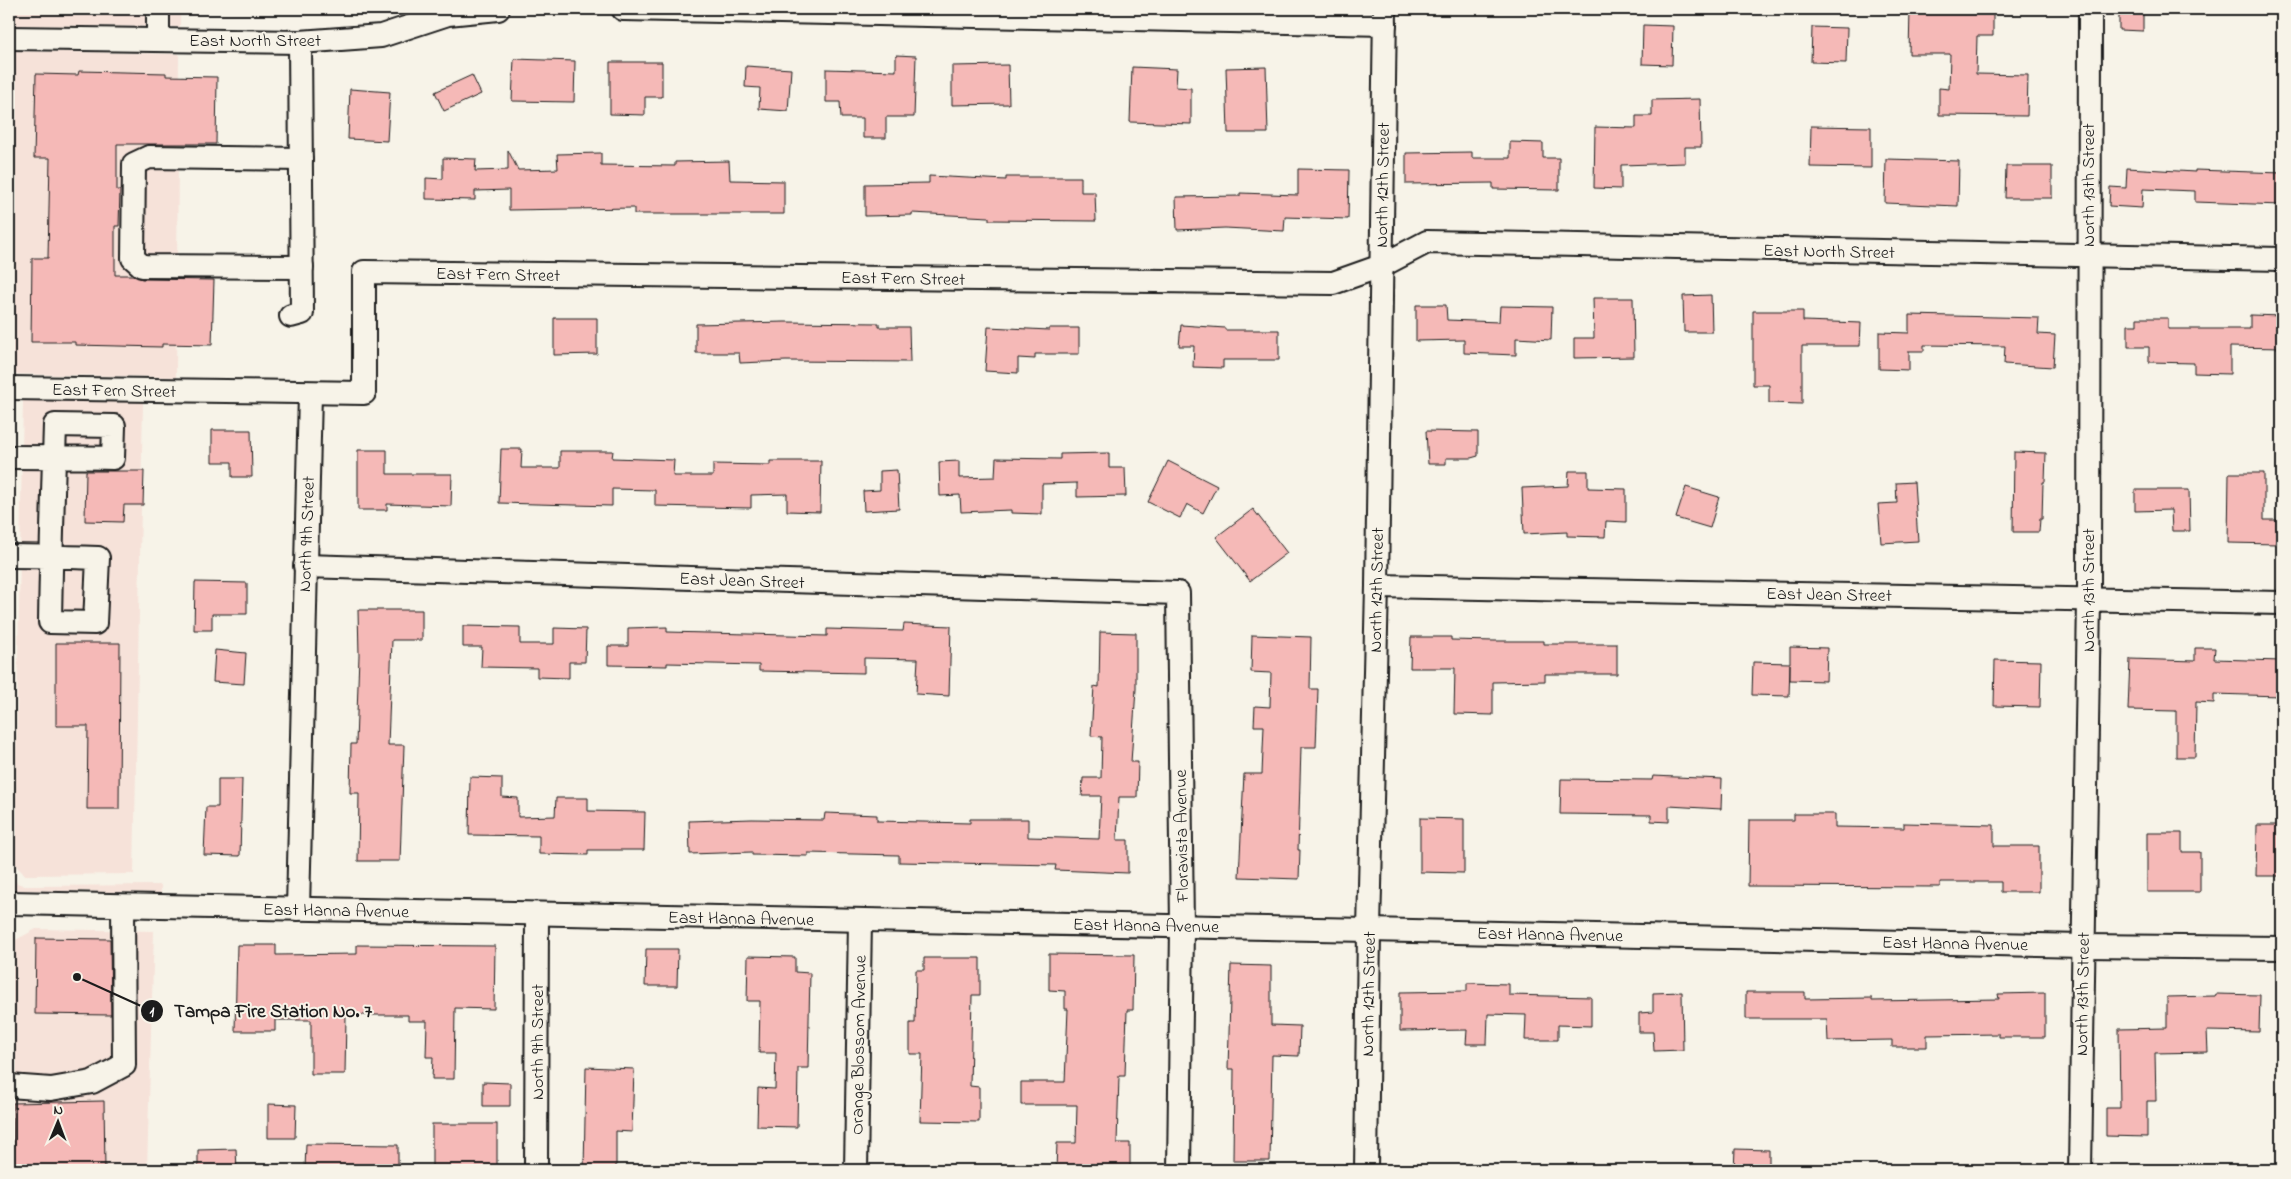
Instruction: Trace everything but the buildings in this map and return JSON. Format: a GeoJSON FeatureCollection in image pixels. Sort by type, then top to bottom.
{"type":"FeatureCollection","features":[{"type":"Feature","properties":{"kind":"street"},"geometry":{"type":"LineString","coordinates":[[158,9],[158,40]]}},
{"type":"Feature","properties":{"kind":"street","name":"East North Street"},"geometry":{"type":"LineString","coordinates":[[9,38],[300,42],[381,36],[448,14],[498,9]]}},
{"type":"Feature","properties":{"kind":"street"},"geometry":{"type":"LineString","coordinates":[[623,9],[1385,16]]}},
{"type":"Feature","properties":{"kind":"street","name":"North 13th Street"},"geometry":{"type":"LineString","coordinates":[[2080,1170],[2089,599],[2088,256],[2090,9]]}},
{"type":"Feature","properties":{"kind":"street","name":"North 12th Street"},"geometry":{"type":"LineString","coordinates":[[1366,1170],[1368,930],[1377,586],[1385,16]]}},
{"type":"Feature","properties":{"kind":"street"},"geometry":{"type":"LineString","coordinates":[[291,316],[302,313],[300,42]]}},
{"type":"Feature","properties":{"kind":"street"},"geometry":{"type":"LineString","coordinates":[[301,159],[149,157],[134,164],[133,258],[142,266],[302,267]]}},
{"type":"Feature","properties":{"kind":"street","name":"East North Street"},"geometry":{"type":"LineString","coordinates":[[1381,266],[1428,242],[2282,259]]}},
{"type":"Feature","properties":{"kind":"street","name":"East Fern Street"},"geometry":{"type":"LineString","coordinates":[[9,388],[364,394],[364,272],[1333,283],[1381,266]]}},
{"type":"Feature","properties":{"kind":"street"},"geometry":{"type":"LineString","coordinates":[[9,556],[51,557],[55,388]]}},
{"type":"Feature","properties":{"kind":"street","name":"North 9th Street"},"geometry":{"type":"LineString","coordinates":[[298,909],[310,393]]}},
{"type":"Feature","properties":{"kind":"street"},"geometry":{"type":"LineString","coordinates":[[9,457],[113,458],[114,426],[55,426]]}},
{"type":"Feature","properties":{"kind":"street","name":"East Jean Street"},"geometry":{"type":"LineString","coordinates":[[305,566],[1178,593]]}},
{"type":"Feature","properties":{"kind":"street","name":"East Jean Street"},"geometry":{"type":"LineString","coordinates":[[1377,586],[2282,602]]}},
{"type":"Feature","properties":{"kind":"street","name":"Floravista Avenue"},"geometry":{"type":"LineString","coordinates":[[1178,593],[1182,926],[1179,1170]]}},
{"type":"Feature","properties":{"kind":"street","name":"East Hanna Avenue"},"geometry":{"type":"LineString","coordinates":[[9,903],[2083,946],[2282,948]]}},
{"type":"Feature","properties":{"kind":"street"},"geometry":{"type":"LineString","coordinates":[[9,1086],[51,1089],[92,1082],[124,1065],[123,906]]}},
{"type":"Feature","properties":{"kind":"street","name":"North 9th Street"},"geometry":{"type":"LineString","coordinates":[[536,1170],[537,914]]}},
{"type":"Feature","properties":{"kind":"street","name":"Orange Blossom Avenue"},"geometry":{"type":"LineString","coordinates":[[856,1170],[860,920]]}},
{"type":"Feature","properties":{"kind":"shaded area"},"geometry":{"type":"Polygon","coordinates":[[[9,9],[180,9],[180,27],[9,25],[9,9]]]}},
{"type":"Feature","properties":{"kind":"shaded area"},"geometry":{"type":"Polygon","coordinates":[[[9,51],[179,54],[176,377],[9,374],[9,51]]]}},
{"type":"Feature","properties":{"kind":"shaded area"},"geometry":{"type":"Polygon","coordinates":[[[23,400],[143,402],[134,874],[25,875],[14,864],[23,400]]]}},
{"type":"Feature","properties":{"kind":"shaded area"},"geometry":{"type":"Polygon","coordinates":[[[9,401],[13,401],[9,644],[9,401]]]}},
{"type":"Feature","properties":{"kind":"shaded area"},"geometry":{"type":"Polygon","coordinates":[[[9,873],[17,883],[25,886],[161,885],[161,893],[9,890],[9,873]]]}},
{"type":"Feature","properties":{"kind":"shaded area"},"geometry":{"type":"Polygon","coordinates":[[[36,929],[154,931],[147,1170],[9,1170],[9,947],[14,941],[36,929]]]}},
{"type":"Feature","properties":{"kind":"place","name":"Tampa Fire Station No. 7"},"geometry":{"type":"Point","coordinates":[77,977]}}]}
